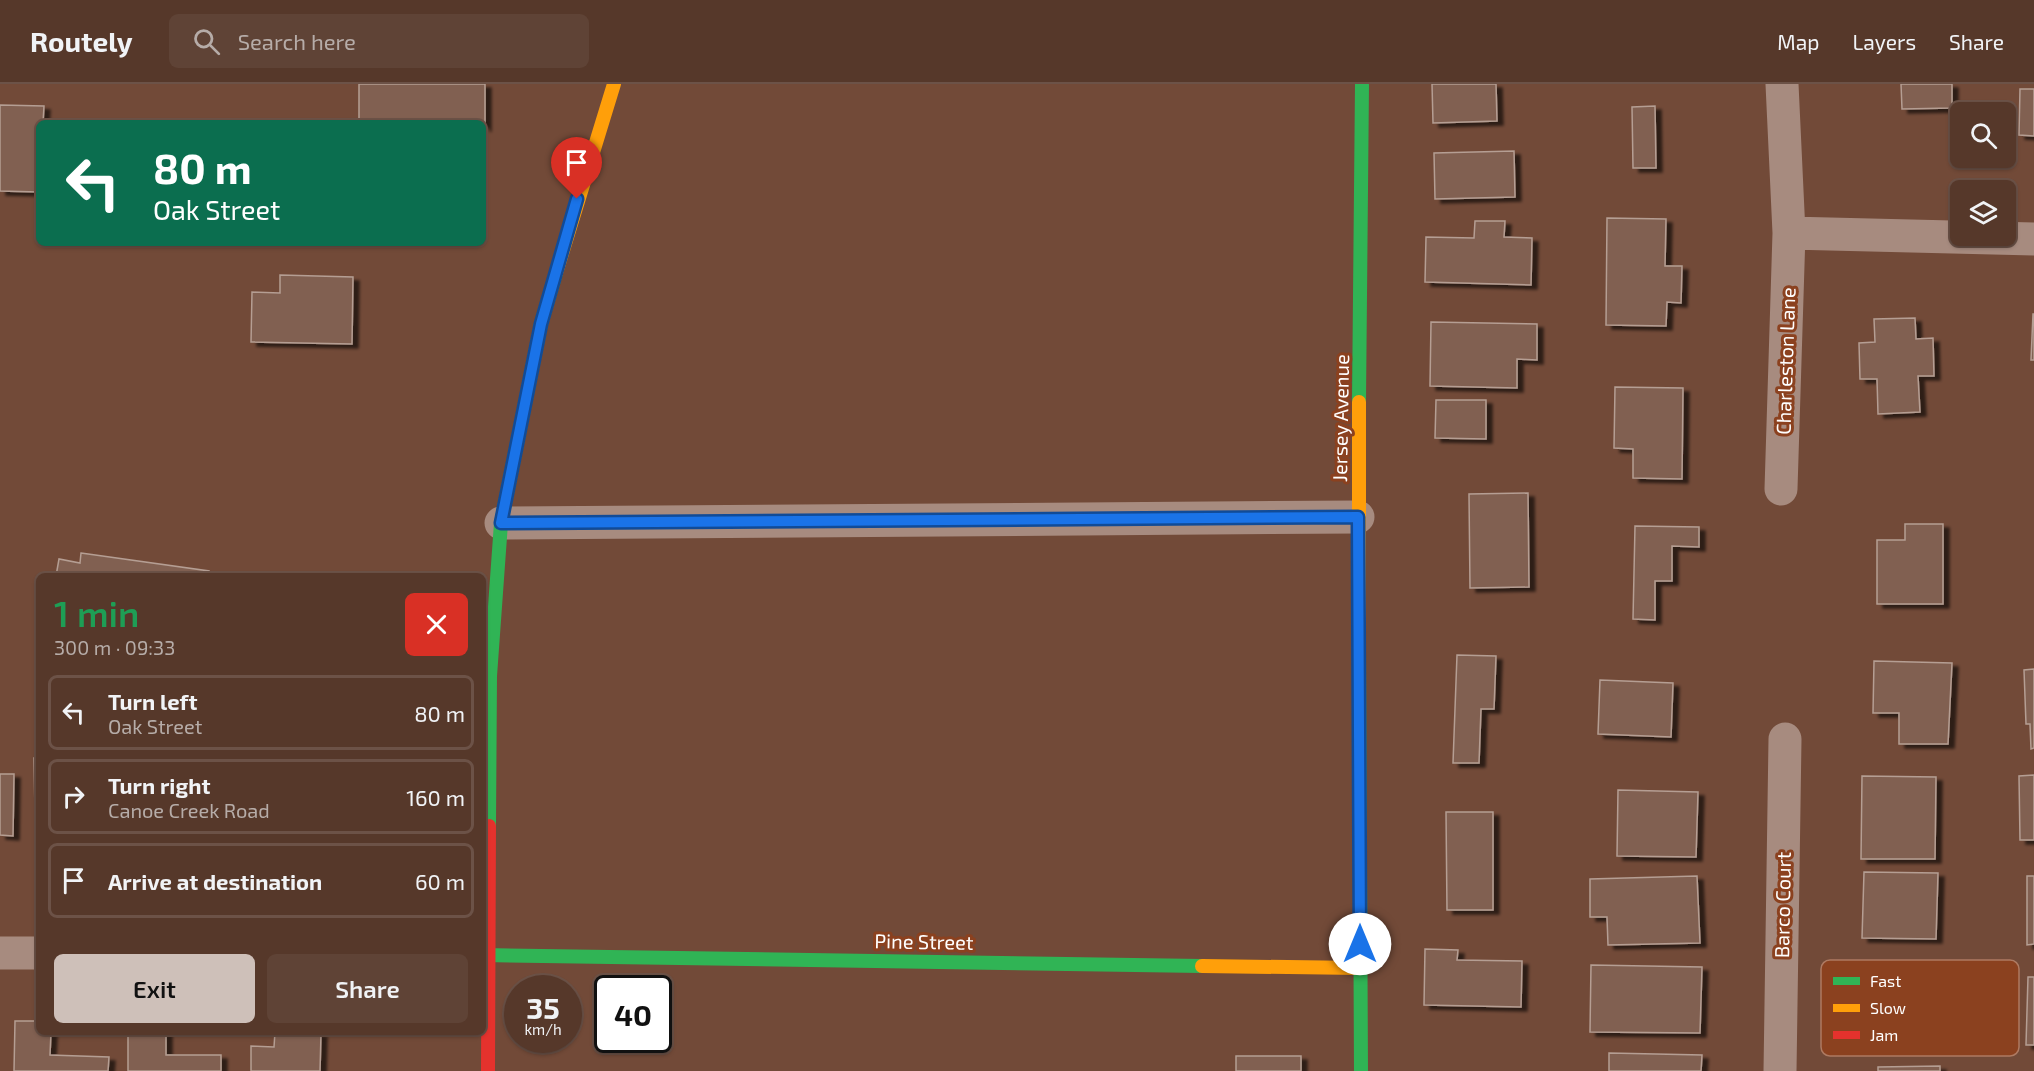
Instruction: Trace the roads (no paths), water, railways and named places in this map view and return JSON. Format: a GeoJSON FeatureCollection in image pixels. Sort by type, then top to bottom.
{"type":"FeatureCollection","features":[{"type":"Feature","properties":{"kind":"street"},"geometry":{"type":"LineString","coordinates":[[486,899],[490,676],[501,523],[541,324],[588,162],[614,84]]}},
{"type":"Feature","properties":{"kind":"street","name":"Jersey Avenue"},"geometry":{"type":"LineString","coordinates":[[1361,1071],[1358,517],[1362,84]]}},
{"type":"Feature","properties":{"kind":"street","name":"Charleston Lane"},"geometry":{"type":"LineString","coordinates":[[1781,489],[1789,233],[1782,84]]}},
{"type":"Feature","properties":{"kind":"street"},"geometry":{"type":"LineString","coordinates":[[1789,233],[2034,239]]}},
{"type":"Feature","properties":{"kind":"street"},"geometry":{"type":"LineString","coordinates":[[501,523],[1358,517]]}},
{"type":"Feature","properties":{"kind":"street","name":"Barco Court"},"geometry":{"type":"LineString","coordinates":[[1780,1071],[1785,739]]}},
{"type":"Feature","properties":{"kind":"street"},"geometry":{"type":"LineString","coordinates":[[0,953],[36,953]]}},
{"type":"Feature","properties":{"kind":"street","name":"Pine Street"},"geometry":{"type":"LineString","coordinates":[[486,955],[1360,968]]}},
{"type":"Feature","properties":{"kind":"street"},"geometry":{"type":"LineString","coordinates":[[486,994],[488,1071]]}}]}
